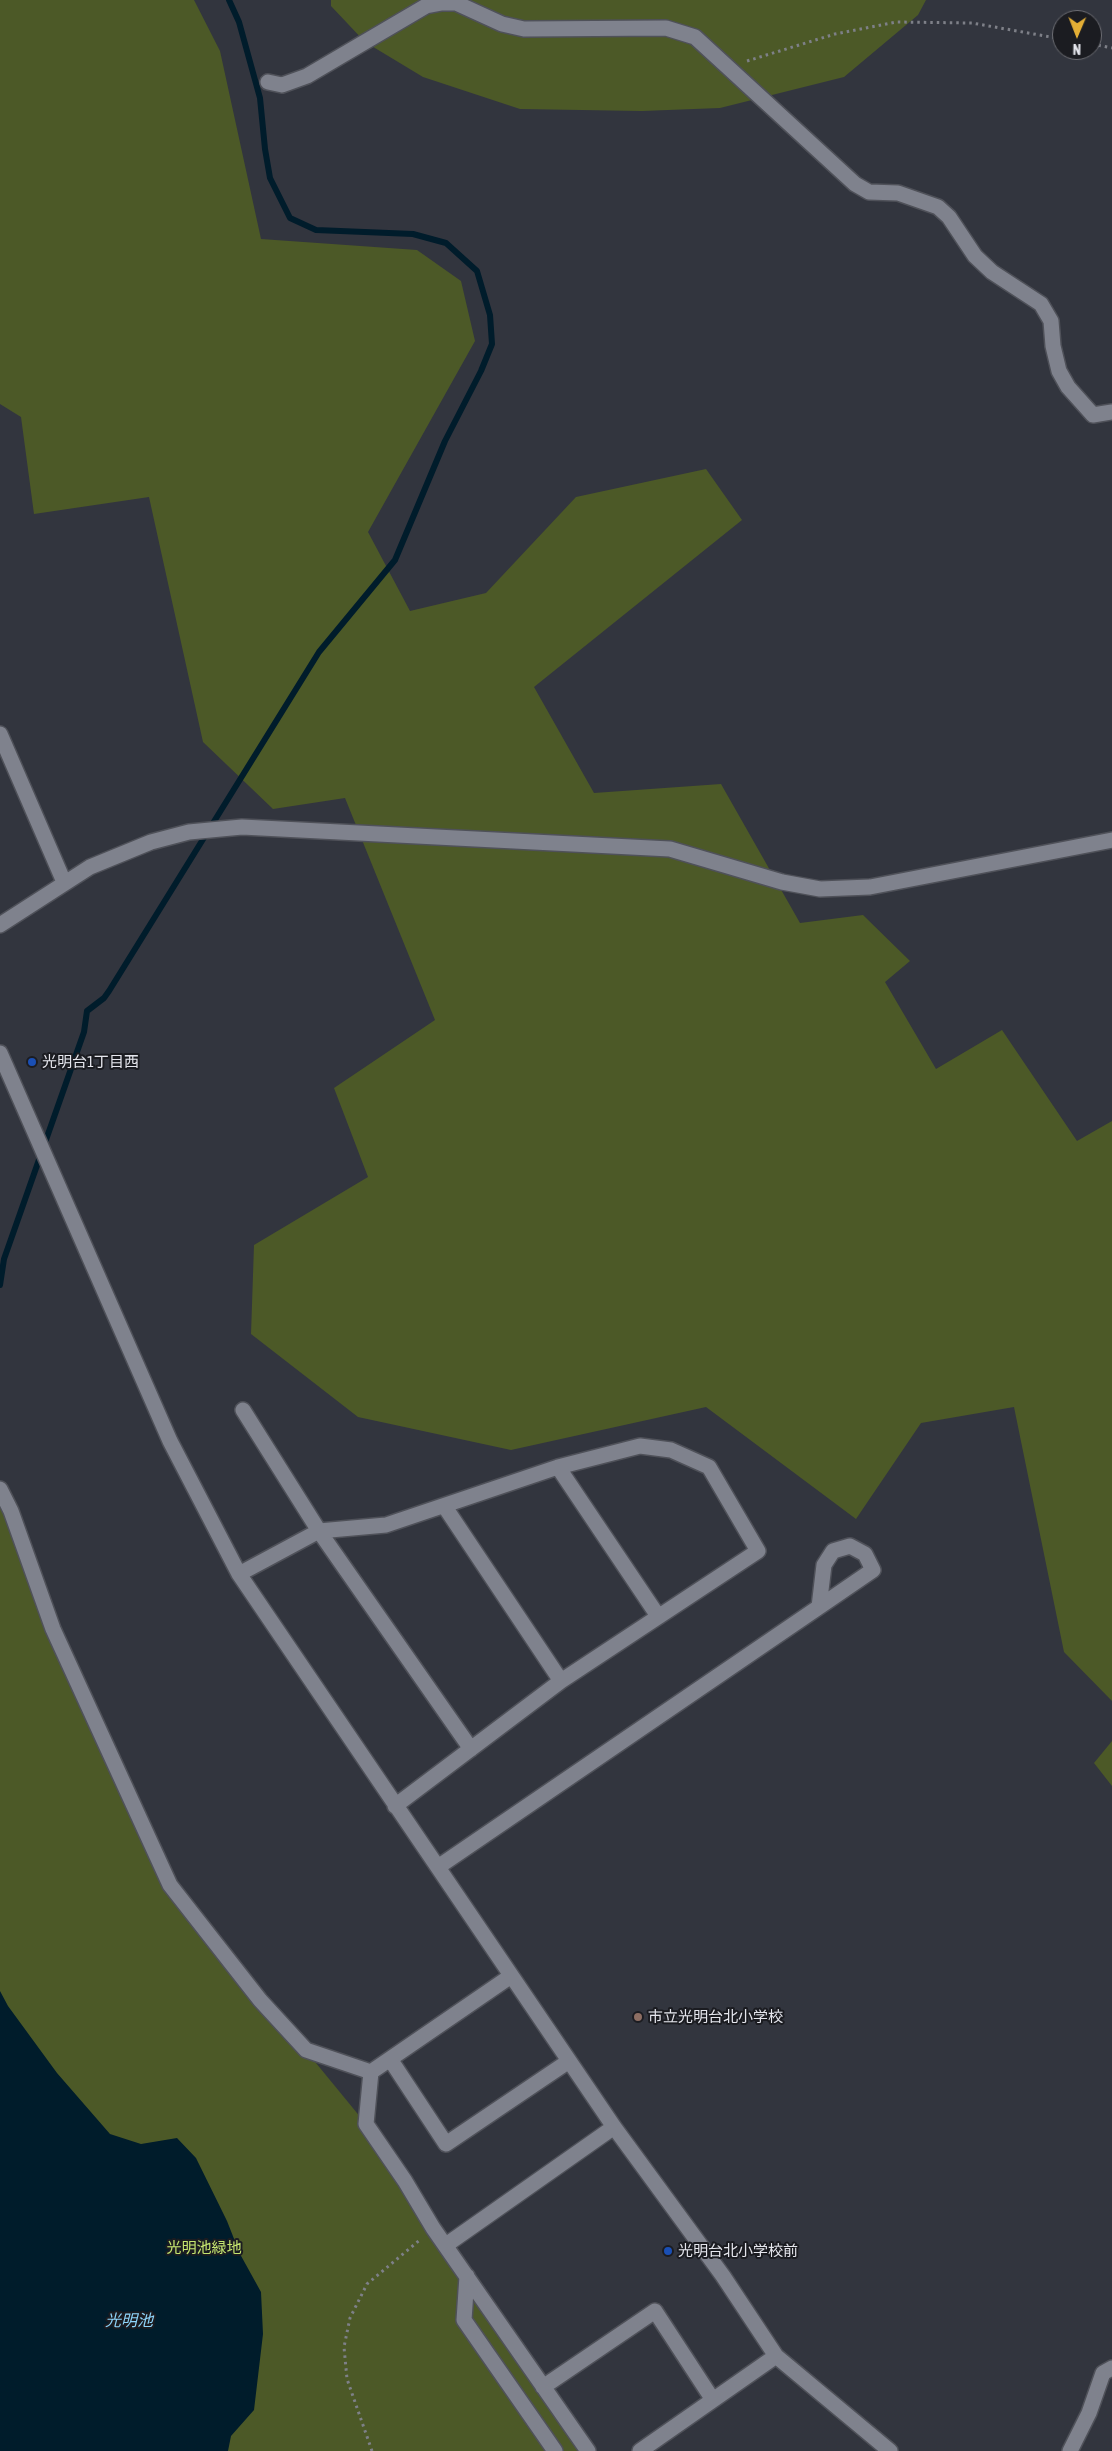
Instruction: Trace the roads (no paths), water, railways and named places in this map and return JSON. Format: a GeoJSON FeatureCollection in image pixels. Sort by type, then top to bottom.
{"type":"FeatureCollection","features":[{"type":"Feature","properties":{"kind":"street"},"geometry":{"type":"LineString","coordinates":[[268,82],[282,84],[307,76],[426,6],[442,2],[456,3],[502,24],[524,29],[666,28],[695,37],[730,66],[856,184],[869,192],[898,193],[918,198],[938,207],[950,217],[975,256],[992,272],[1041,304],[1051,321],[1053,346],[1059,371],[1068,387],[1093,415],[1112,412]]}},
{"type":"Feature","properties":{"kind":"street"},"geometry":{"type":"LineString","coordinates":[[0,734],[64,882]]}},
{"type":"Feature","properties":{"kind":"street"},"geometry":{"type":"LineString","coordinates":[[0,924],[90,867],[151,842],[188,832],[242,827],[670,848],[782,882],[820,889],[870,887],[1112,840]]}},
{"type":"Feature","properties":{"kind":"street"},"geometry":{"type":"LineString","coordinates":[[0,1053],[170,1441],[239,1574],[569,2062],[723,2276],[776,2356],[890,2451]]}},
{"type":"Feature","properties":{"kind":"street"},"geometry":{"type":"LineString","coordinates":[[243,1410],[319,1530],[471,1749]]}},
{"type":"Feature","properties":{"kind":"street"},"geometry":{"type":"LineString","coordinates":[[239,1574],[319,1530],[386,1525],[445,1507],[558,1467],[640,1446],[671,1450],[709,1467],[758,1551],[561,1681],[396,1806]]}},
{"type":"Feature","properties":{"kind":"street"},"geometry":{"type":"LineString","coordinates":[[558,1467],[658,1616]]}},
{"type":"Feature","properties":{"kind":"street"},"geometry":{"type":"LineString","coordinates":[[0,1489],[11,1511],[53,1629],[170,1885],[260,2000],[306,2050],[371,2072]]}},
{"type":"Feature","properties":{"kind":"street"},"geometry":{"type":"LineString","coordinates":[[445,1507],[561,1681]]}},
{"type":"Feature","properties":{"kind":"street"},"geometry":{"type":"LineString","coordinates":[[438,1867],[819,1607]]}},
{"type":"Feature","properties":{"kind":"street"},"geometry":{"type":"LineString","coordinates":[[371,2072],[511,1976]]}},
{"type":"Feature","properties":{"kind":"street"},"geometry":{"type":"LineString","coordinates":[[390,2059],[446,2144],[569,2062]]}},
{"type":"Feature","properties":{"kind":"street"},"geometry":{"type":"LineString","coordinates":[[371,2072],[366,2124],[405,2181],[433,2228],[588,2451]]}},
{"type":"Feature","properties":{"kind":"street"},"geometry":{"type":"LineString","coordinates":[[446,2245],[614,2127]]}},
{"type":"Feature","properties":{"kind":"street"},"geometry":{"type":"LineString","coordinates":[[467,2276],[464,2320],[555,2451]]}},
{"type":"Feature","properties":{"kind":"street"},"geometry":{"type":"LineString","coordinates":[[543,2387],[655,2312],[713,2400]]}},
{"type":"Feature","properties":{"kind":"street"},"geometry":{"type":"LineString","coordinates":[[641,2451],[776,2356]]}},
{"type":"Feature","properties":{"kind":"street"},"geometry":{"type":"LineString","coordinates":[[1070,2451],[1089,2413],[1103,2374],[1112,2368]]}},
{"type":"Feature","properties":{"kind":"water","name":"光明池"},"geometry":{"type":"Polygon","coordinates":[[[0,1991],[8,2006],[57,2073],[110,2134],[141,2144],[177,2138],[196,2158],[227,2221],[240,2254],[261,2292],[263,2334],[254,2410],[231,2436],[228,2451],[0,2451],[0,1991]]]}},
{"type":"Feature","properties":{"kind":"waterway"},"geometry":{"type":"LineString","coordinates":[[0,1285],[4,1259],[84,1032],[87,1011],[104,998],[109,991],[319,652],[395,560],[445,441],[481,371],[492,344],[490,315],[477,271],[446,243],[413,234],[316,230],[290,218],[270,178],[260,98],[239,22],[229,0]]}},
{"type":"Feature","properties":{"kind":"place","name":"光明台1丁目西"},"geometry":{"type":"Point","coordinates":[32,1062]}},
{"type":"Feature","properties":{"kind":"place","name":"市立光明台北小学校"},"geometry":{"type":"Point","coordinates":[638,2017]}},
{"type":"Feature","properties":{"kind":"place","name":"光明台北小学校前"},"geometry":{"type":"Point","coordinates":[668,2251]}},
{"type":"Feature","properties":{"kind":"park label","name":"光明池緑地"},"geometry":{"type":"Point","coordinates":[204,2248]}}]}
